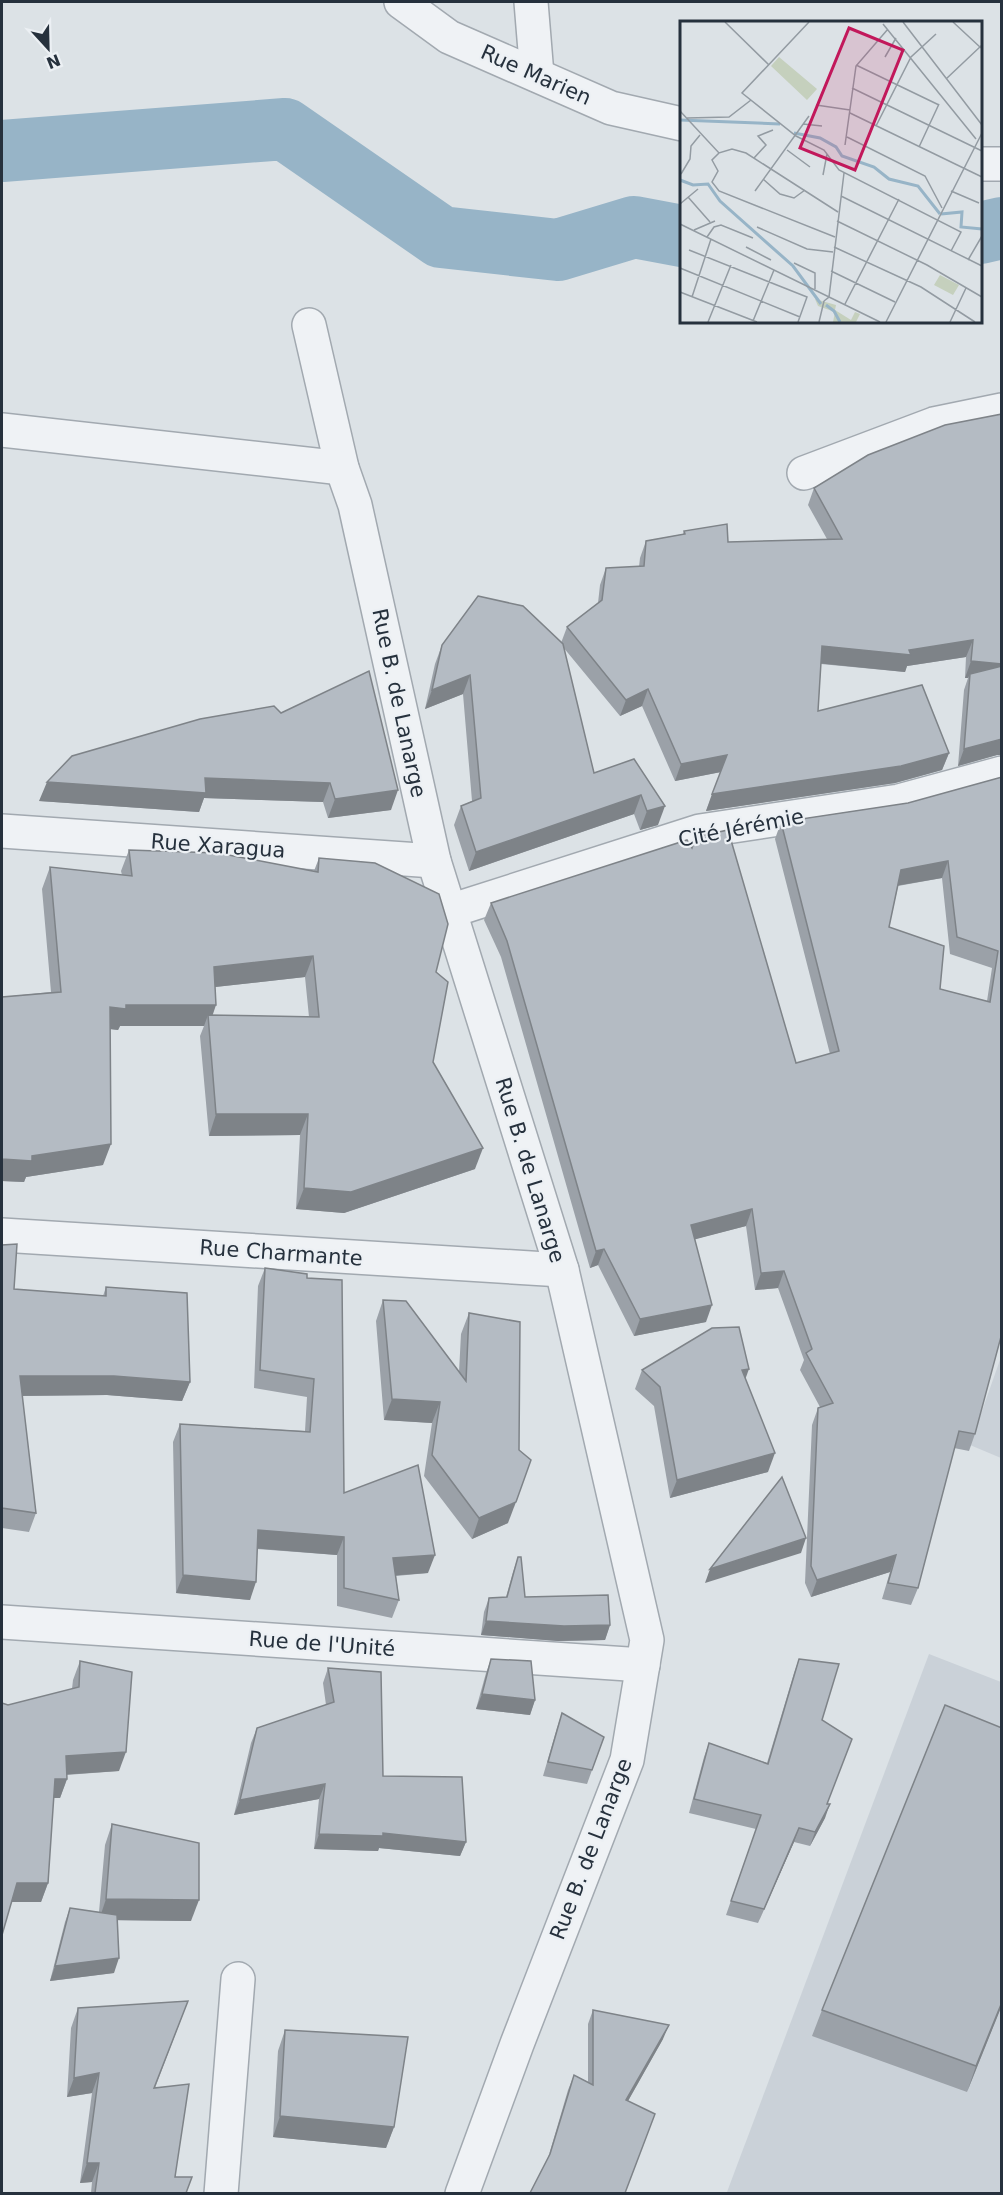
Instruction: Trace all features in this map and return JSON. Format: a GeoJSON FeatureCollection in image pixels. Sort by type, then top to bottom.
{"type":"FeatureCollection","features":[{"type":"Feature","properties":{"kind":"street","name":"Rue Marien"},"geometry":{"type":"LineString","coordinates":[[401,2],[449,37],[611,108],[680,124]]}},
{"type":"Feature","properties":{"kind":"street"},"geometry":{"type":"LineString","coordinates":[[531,2],[537,75]]}},
{"type":"Feature","properties":{"kind":"street"},"geometry":{"type":"LineString","coordinates":[[982,164],[1002,164]]}},
{"type":"Feature","properties":{"kind":"street","name":"Rue B. de Lanarge"},"geometry":{"type":"LineString","coordinates":[[309,325],[342,468],[356,505],[434,861],[561,1270],[647,1640],[627,1760],[462,2193]]}},
{"type":"Feature","properties":{"kind":"street"},"geometry":{"type":"LineString","coordinates":[[804,473],[934,424],[1002,410]]}},
{"type":"Feature","properties":{"kind":"street"},"geometry":{"type":"LineString","coordinates":[[2,430],[342,468]]}},
{"type":"Feature","properties":{"kind":"street","name":"Cité Jérémie"},"geometry":{"type":"LineString","coordinates":[[450,911],[700,831],[899,801],[1002,773]]}},
{"type":"Feature","properties":{"kind":"street","name":"Rue Xaragua"},"geometry":{"type":"LineString","coordinates":[[2,831],[434,861]]}},
{"type":"Feature","properties":{"kind":"street","name":"Rue Charmante"},"geometry":{"type":"LineString","coordinates":[[2,1234],[561,1270]]}},
{"type":"Feature","properties":{"kind":"street","name":"Rue de l'Unité"},"geometry":{"type":"LineString","coordinates":[[2,1622],[643,1665]]}},
{"type":"Feature","properties":{"kind":"street"},"geometry":{"type":"LineString","coordinates":[[221,2193],[238,1979]]}},
{"type":"Feature","properties":{"kind":"shaded area"},"geometry":{"type":"Polygon","coordinates":[[[1001,1357],[1001,1458],[970,1445],[1001,1357]]]}},
{"type":"Feature","properties":{"kind":"shaded area"},"geometry":{"type":"Polygon","coordinates":[[[929,1654],[1001,1682],[1001,2193],[732,2194],[727,2192],[929,1654]]]}},
{"type":"Feature","properties":{"kind":"building"},"geometry":{"type":"Polygon","coordinates":[[[1002,414],[1002,664],[971,661],[973,640],[909,650],[911,655],[822,646],[818,711],[922,685],[949,753],[901,766],[712,794],[727,755],[681,764],[648,689],[626,700],[567,627],[602,600],[606,568],[644,566],[646,541],[685,534],[684,531],[727,524],[728,542],[842,539],[814,488],[868,455],[945,425],[1002,414]]]}},
{"type":"Feature","properties":{"kind":"building"},"geometry":{"type":"Polygon","coordinates":[[[478,596],[523,606],[563,644],[594,773],[634,759],[665,806],[647,811],[641,795],[476,852],[461,806],[481,798],[470,675],[432,690],[442,645],[478,596]]]}},
{"type":"Feature","properties":{"kind":"building"},"geometry":{"type":"Polygon","coordinates":[[[1002,666],[1002,739],[964,749],[970,674],[1002,666]]]}},
{"type":"Feature","properties":{"kind":"building"},"geometry":{"type":"Polygon","coordinates":[[[369,671],[398,790],[335,799],[330,783],[205,778],[206,793],[47,782],[72,756],[200,719],[274,706],[281,713],[369,671]]]}},
{"type":"Feature","properties":{"kind":"building"},"geometry":{"type":"Polygon","coordinates":[[[1002,777],[1002,1333],[975,1434],[959,1431],[918,1588],[888,1583],[896,1555],[817,1580],[811,1566],[818,1408],[833,1403],[806,1353],[812,1349],[784,1271],[761,1273],[752,1209],[691,1225],[712,1305],[640,1319],[604,1249],[596,1251],[507,941],[491,903],[687,840],[692,848],[696,837],[728,830],[796,1063],[839,1051],[781,822],[908,803],[1002,777]],[[948,861],[901,870],[889,927],[944,946],[940,989],[990,1002],[998,951],[957,937],[948,861]]]}},
{"type":"Feature","properties":{"kind":"building"},"geometry":{"type":"Polygon","coordinates":[[[129,850],[218,853],[318,872],[319,858],[375,863],[439,894],[448,924],[436,972],[448,982],[433,1062],[483,1148],[351,1192],[304,1188],[308,1114],[216,1114],[208,1015],[319,1017],[313,956],[214,967],[216,1005],[126,1005],[126,1009],[110,1007],[111,1144],[32,1156],[32,1161],[2,1159],[2,997],[61,992],[50,867],[132,876],[129,850]]]}},
{"type":"Feature","properties":{"kind":"building"},"geometry":{"type":"Polygon","coordinates":[[[17,1244],[14,1289],[106,1296],[106,1287],[187,1293],[190,1382],[114,1376],[20,1376],[36,1513],[2,1508],[2,1245],[17,1244]]]}},
{"type":"Feature","properties":{"kind":"building"},"geometry":{"type":"Polygon","coordinates":[[[265,1268],[307,1274],[307,1278],[342,1280],[344,1493],[418,1465],[435,1555],[393,1558],[399,1600],[344,1588],[344,1537],[258,1530],[256,1582],[183,1575],[180,1424],[310,1432],[314,1379],[260,1370],[265,1268]]]}},
{"type":"Feature","properties":{"kind":"building"},"geometry":{"type":"Polygon","coordinates":[[[383,1300],[406,1301],[466,1381],[469,1313],[520,1322],[519,1450],[531,1460],[516,1502],[479,1518],[432,1455],[440,1402],[392,1399],[383,1300]]]}},
{"type":"Feature","properties":{"kind":"building"},"geometry":{"type":"Polygon","coordinates":[[[739,1327],[749,1369],[742,1370],[775,1453],[677,1480],[660,1387],[642,1370],[712,1328],[739,1327]]]}},
{"type":"Feature","properties":{"kind":"building"},"geometry":{"type":"Polygon","coordinates":[[[782,1477],[806,1538],[710,1569],[782,1477]]]}},
{"type":"Feature","properties":{"kind":"building"},"geometry":{"type":"Polygon","coordinates":[[[518,1557],[521,1557],[525,1597],[608,1595],[610,1625],[564,1626],[486,1621],[489,1598],[507,1597],[518,1557]]]}},
{"type":"Feature","properties":{"kind":"building"},"geometry":{"type":"Polygon","coordinates":[[[491,1659],[531,1661],[535,1700],[482,1694],[491,1659]]]}},
{"type":"Feature","properties":{"kind":"building"},"geometry":{"type":"Polygon","coordinates":[[[799,1659],[839,1664],[822,1720],[852,1739],[827,1804],[830,1804],[815,1832],[799,1828],[764,1909],[731,1901],[761,1815],[694,1799],[709,1743],[768,1764],[799,1659]]]}},
{"type":"Feature","properties":{"kind":"building"},"geometry":{"type":"Polygon","coordinates":[[[80,1661],[132,1672],[126,1752],[66,1756],[67,1779],[55,1779],[48,1883],[17,1883],[2,1935],[2,1703],[8,1705],[79,1687],[80,1661]]]}},
{"type":"Feature","properties":{"kind":"building"},"geometry":{"type":"Polygon","coordinates":[[[328,1668],[381,1672],[383,1776],[462,1777],[466,1842],[383,1833],[383,1836],[319,1834],[325,1784],[240,1800],[257,1728],[334,1702],[328,1668]]]}},
{"type":"Feature","properties":{"kind":"building"},"geometry":{"type":"Polygon","coordinates":[[[945,1705],[1002,1728],[1002,2002],[976,2066],[822,2010],[945,1705]]]}},
{"type":"Feature","properties":{"kind":"building"},"geometry":{"type":"Polygon","coordinates":[[[562,1713],[604,1737],[592,1770],[548,1762],[562,1713]]]}},
{"type":"Feature","properties":{"kind":"building"},"geometry":{"type":"Polygon","coordinates":[[[112,1824],[199,1843],[199,1900],[106,1899],[112,1824]]]}},
{"type":"Feature","properties":{"kind":"building"},"geometry":{"type":"Polygon","coordinates":[[[70,1908],[117,1915],[119,1958],[55,1966],[70,1908]]]}},
{"type":"Feature","properties":{"kind":"building"},"geometry":{"type":"Polygon","coordinates":[[[188,2001],[154,2088],[189,2084],[175,2177],[192,2177],[186,2193],[95,2193],[99,2163],[87,2163],[99,2073],[74,2078],[78,2008],[188,2001]]]}},
{"type":"Feature","properties":{"kind":"building"},"geometry":{"type":"Polygon","coordinates":[[[593,2010],[669,2025],[626,2100],[655,2114],[625,2193],[530,2193],[550,2154],[574,2075],[593,2085],[593,2010]]]}},
{"type":"Feature","properties":{"kind":"building"},"geometry":{"type":"Polygon","coordinates":[[[285,2030],[408,2037],[394,2127],[280,2116],[285,2030]]]}},
{"type":"Feature","properties":{"kind":"waterway"},"geometry":{"type":"LineString","coordinates":[[2,151],[285,129],[441,237],[558,250],[634,227],[680,236]]}},
{"type":"Feature","properties":{"kind":"waterway"},"geometry":{"type":"LineString","coordinates":[[982,233],[1002,228]]}}]}
